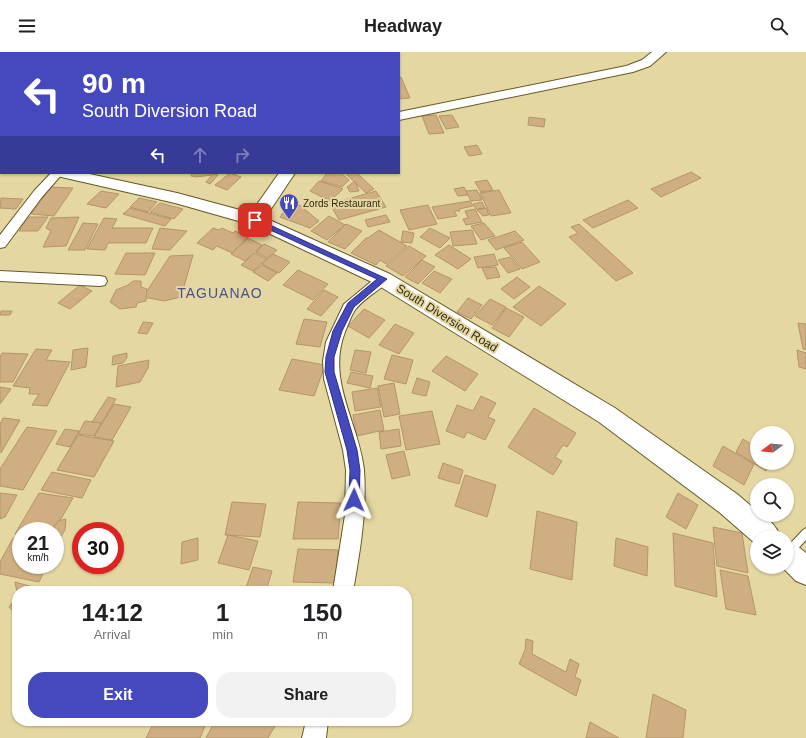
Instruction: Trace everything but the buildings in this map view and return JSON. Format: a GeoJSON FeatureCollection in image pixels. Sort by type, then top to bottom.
{"type":"FeatureCollection","features":[{"type":"Feature","properties":{"kind":"main road"},"geometry":{"type":"LineString","coordinates":[[400,116],[628,69],[646,63],[660,52]]}},
{"type":"Feature","properties":{"kind":"main road","name":"South Diversion Road"},"geometry":{"type":"LineString","coordinates":[[68,174],[177,198],[255,220],[383,279],[607,415],[728,503],[760,530]]}},
{"type":"Feature","properties":{"kind":"main road"},"geometry":{"type":"LineString","coordinates":[[255,220],[286,174]]}},
{"type":"Feature","properties":{"kind":"main road"},"geometry":{"type":"LineString","coordinates":[[794,560],[806,571]]}},
{"type":"Feature","properties":{"kind":"street"},"geometry":{"type":"LineString","coordinates":[[0,244],[38,194],[56,174]]}},
{"type":"Feature","properties":{"kind":"street"},"geometry":{"type":"LineString","coordinates":[[0,276],[100,281]]}},
{"type":"Feature","properties":{"kind":"street"},"geometry":{"type":"LineString","coordinates":[[344,586],[349,561],[355,470],[352,450],[330,372],[330,357],[338,331],[351,305],[383,279]]}},
{"type":"Feature","properties":{"kind":"street"},"geometry":{"type":"LineString","coordinates":[[314,738],[316,726]]}},
{"type":"Feature","properties":{"kind":"lane"},"geometry":{"type":"LineString","coordinates":[[794,546],[806,533]]}},
{"type":"Feature","properties":{"kind":"place","name":"Zords Restaurant"},"geometry":{"type":"Point","coordinates":[289,220]}},
{"type":"Feature","properties":{"kind":"district","name":"TAGUANAO"},"geometry":{"type":"Point","coordinates":[220,293]}},
{"type":"Feature","properties":{"kind":"route"},"geometry":{"type":"LineString","coordinates":[[255,220],[383,279],[351,305],[338,331],[330,357],[330,372],[352,450],[355,470],[354,500]]}}]}
